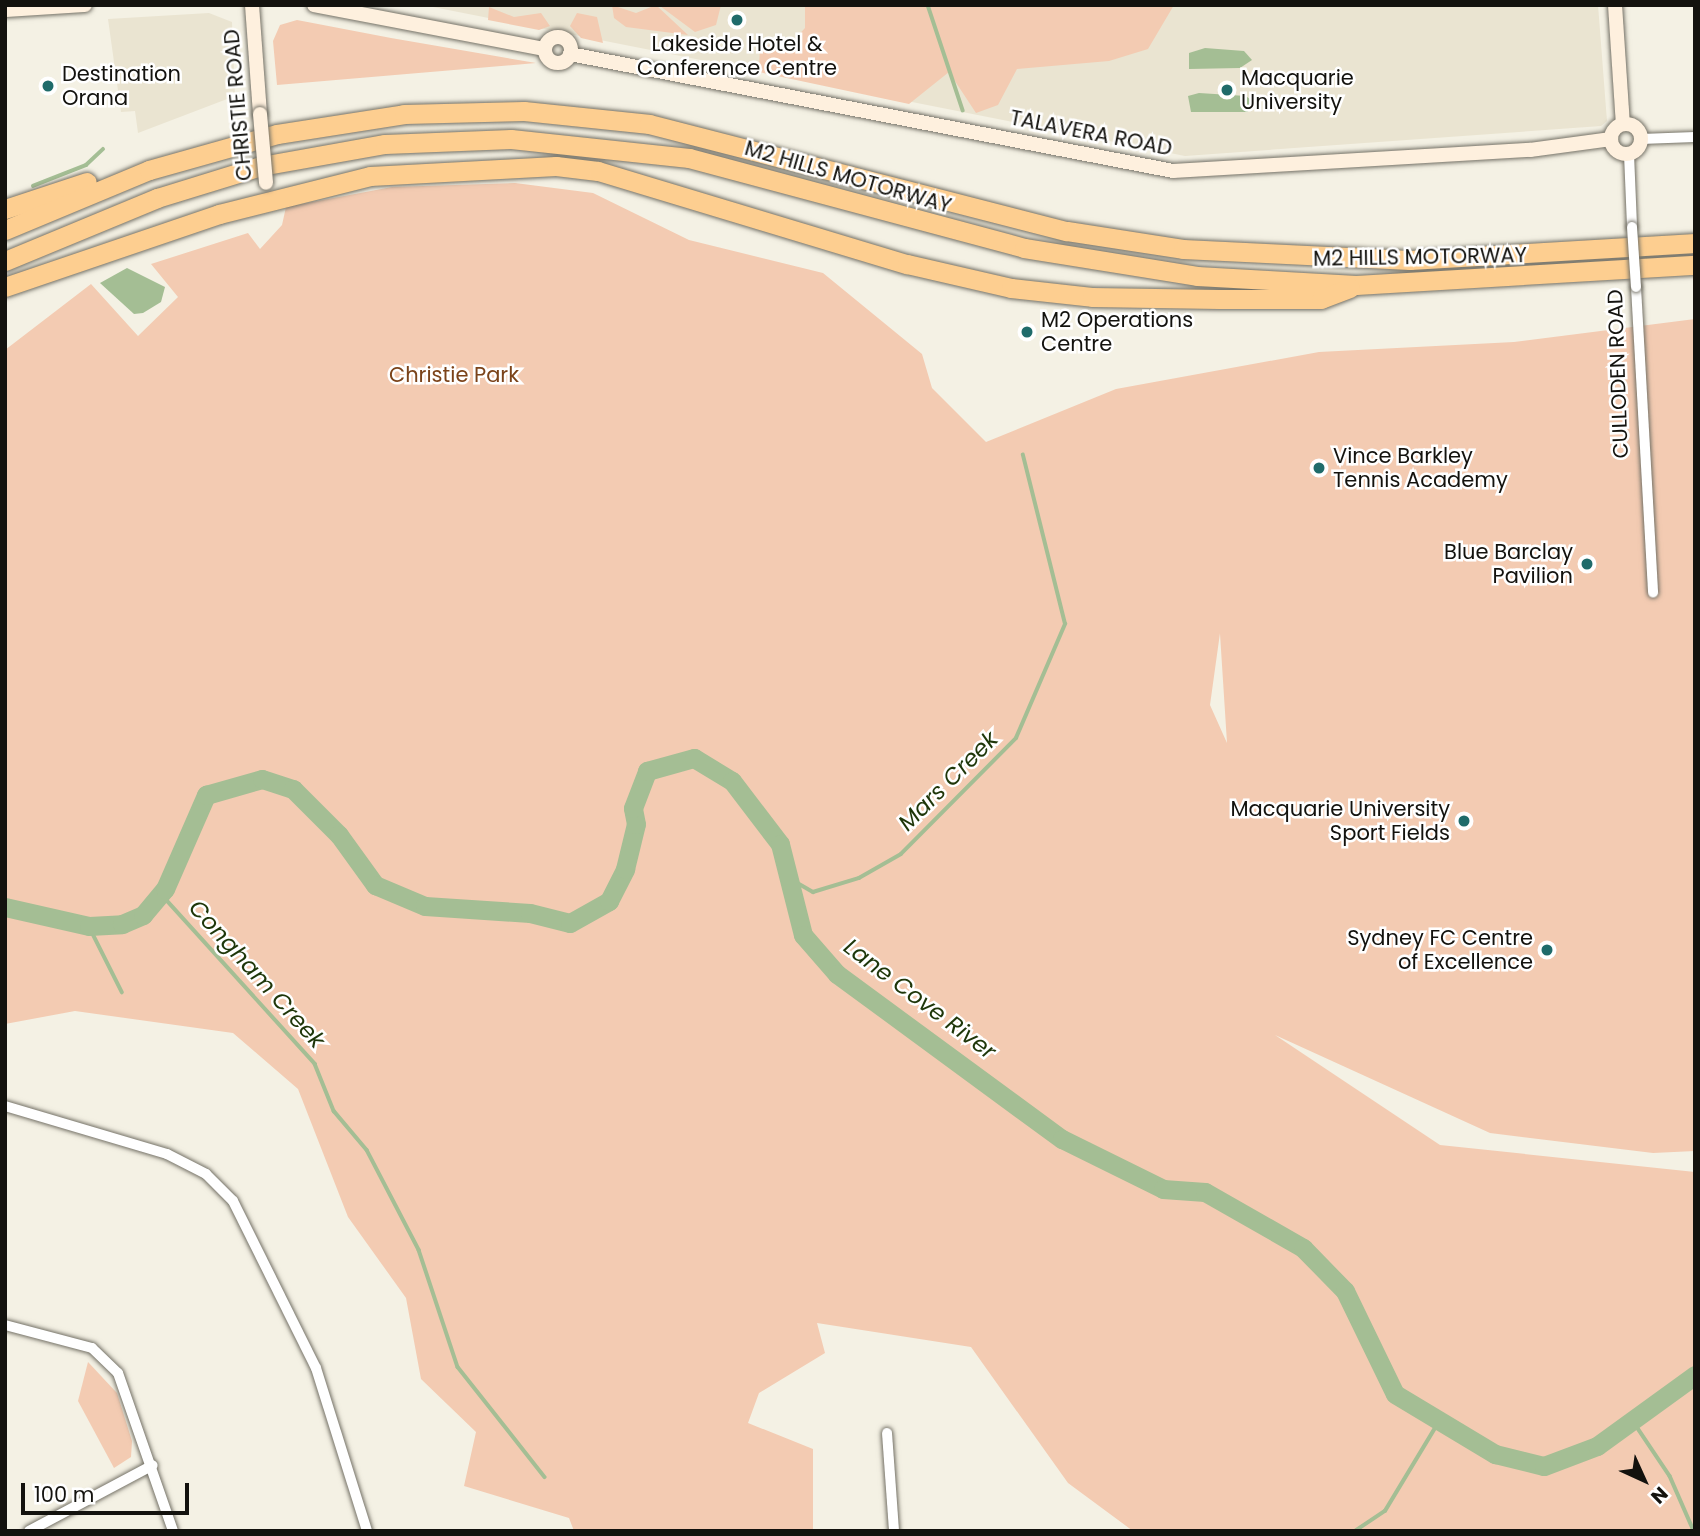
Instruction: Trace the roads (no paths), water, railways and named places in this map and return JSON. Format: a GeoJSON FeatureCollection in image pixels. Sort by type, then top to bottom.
{"type":"FeatureCollection","features":[{"type":"Feature","properties":{"kind":"highway"},"geometry":{"type":"LineString","coordinates":[[5,209],[227,133],[306,116],[409,106],[476,113]]}},
{"type":"Feature","properties":{"kind":"highway","name":"M2 HILLS MOTORWAY"},"geometry":{"type":"LineString","coordinates":[[5,230],[149,170],[238,144],[379,118],[476,113],[589,115],[649,124],[1067,231],[1183,249],[1410,260],[1695,243]]}},
{"type":"Feature","properties":{"kind":"highway","name":"M2 HILLS MOTORWAY"},"geometry":{"type":"LineString","coordinates":[[5,261],[157,198],[261,166],[385,144],[511,139],[689,158],[1082,261],[1198,276],[1356,285],[1695,265]]}},
{"type":"Feature","properties":{"kind":"highway"},"geometry":{"type":"LineString","coordinates":[[5,287],[266,192],[370,176],[556,166],[598,171],[907,264],[1011,288],[1132,299],[1321,299],[1356,285]]}},
{"type":"Feature","properties":{"kind":"street"},"geometry":{"type":"LineString","coordinates":[[5,10],[85,5]]}},
{"type":"Feature","properties":{"kind":"street","name":"CHRISTIE ROAD"},"geometry":{"type":"LineString","coordinates":[[252,5],[266,192]]}},
{"type":"Feature","properties":{"kind":"street","name":"TALAVERA ROAD"},"geometry":{"type":"LineString","coordinates":[[314,5],[545,49],[557,37],[568,43],[570,54],[1173,171],[1530,150],[1611,139]]}},
{"type":"Feature","properties":{"kind":"street"},"geometry":{"type":"LineString","coordinates":[[1615,5],[1623,124],[1611,139],[1614,149],[1629,154],[1641,139],[1695,137]]}},
{"type":"Feature","properties":{"kind":"street"},"geometry":{"type":"LineString","coordinates":[[1623,124],[1638,129],[1641,139]]}},
{"type":"Feature","properties":{"kind":"street","name":"CULLODEN ROAD"},"geometry":{"type":"LineString","coordinates":[[1629,154],[1653,593]]}},
{"type":"Feature","properties":{"kind":"street"},"geometry":{"type":"LineString","coordinates":[[5,1106],[167,1154],[206,1174],[233,1201],[316,1368],[367,1531]]}},
{"type":"Feature","properties":{"kind":"street"},"geometry":{"type":"LineString","coordinates":[[5,1325],[59,1336],[101,1354],[125,1384],[173,1531]]}},
{"type":"Feature","properties":{"kind":"street"},"geometry":{"type":"LineString","coordinates":[[887,1433],[894,1531]]}},
{"type":"Feature","properties":{"kind":"street"},"geometry":{"type":"LineString","coordinates":[[29,1531],[153,1465]]}},
{"type":"Feature","properties":{"kind":"waterway","name":"Mars Creek"},"geometry":{"type":"LineString","coordinates":[[928,5],[963,110]]}},
{"type":"Feature","properties":{"kind":"waterway"},"geometry":{"type":"LineString","coordinates":[[33,186],[86,165],[103,149]]}},
{"type":"Feature","properties":{"kind":"waterway","name":"Mars Creek"},"geometry":{"type":"LineString","coordinates":[[789,878],[813,892],[859,878],[901,854],[1016,738],[1065,624],[1023,455]]}},
{"type":"Feature","properties":{"kind":"waterway","name":"Lane Cove River"},"geometry":{"type":"LineString","coordinates":[[5,907],[89,926],[122,924],[143,915],[165,889],[206,795],[262,779],[293,789],[339,835],[375,885],[425,906],[530,913],[570,923],[609,901],[625,869],[636,824],[633,808],[647,771],[694,758],[732,781],[780,844],[803,935],[837,974],[1062,1139],[1163,1189],[1205,1192],[1303,1248],[1345,1291],[1395,1394],[1495,1454],[1544,1466],[1597,1446],[1695,1375]]}},
{"type":"Feature","properties":{"kind":"waterway","name":"Congham Creek"},"geometry":{"type":"LineString","coordinates":[[162,895],[315,1064],[334,1111],[367,1150],[419,1250],[458,1367],[545,1477]]}},
{"type":"Feature","properties":{"kind":"waterway"},"geometry":{"type":"LineString","coordinates":[[89,926],[122,992]]}},
{"type":"Feature","properties":{"kind":"waterway"},"geometry":{"type":"LineString","coordinates":[[1355,1531],[1385,1511],[1441,1418]]}},
{"type":"Feature","properties":{"kind":"waterway"},"geometry":{"type":"LineString","coordinates":[[1633,1421],[1670,1476],[1694,1531]]}},
{"type":"Feature","properties":{"kind":"place","name":"Lakeside Hotel & Conference Centre"},"geometry":{"type":"Point","coordinates":[737,20]}},
{"type":"Feature","properties":{"kind":"place","name":"Destination Orana"},"geometry":{"type":"Point","coordinates":[48,86]}},
{"type":"Feature","properties":{"kind":"place","name":"Macquarie University"},"geometry":{"type":"Point","coordinates":[1227,90]}},
{"type":"Feature","properties":{"kind":"place","name":"M2 Operations Centre"},"geometry":{"type":"Point","coordinates":[1027,332]}},
{"type":"Feature","properties":{"kind":"place","name":"Vince Barkley Tennis Academy"},"geometry":{"type":"Point","coordinates":[1319,468]}},
{"type":"Feature","properties":{"kind":"place","name":"Blue Barclay Pavilion"},"geometry":{"type":"Point","coordinates":[1587,564]}},
{"type":"Feature","properties":{"kind":"place","name":"Macquarie University Sport Fields"},"geometry":{"type":"Point","coordinates":[1464,821]}},
{"type":"Feature","properties":{"kind":"place","name":"Sydney FC Centre of Excellence"},"geometry":{"type":"Point","coordinates":[1547,950]}},
{"type":"Feature","properties":{"kind":"park label","name":"Christie Park"},"geometry":{"type":"Point","coordinates":[454,375]}}]}
